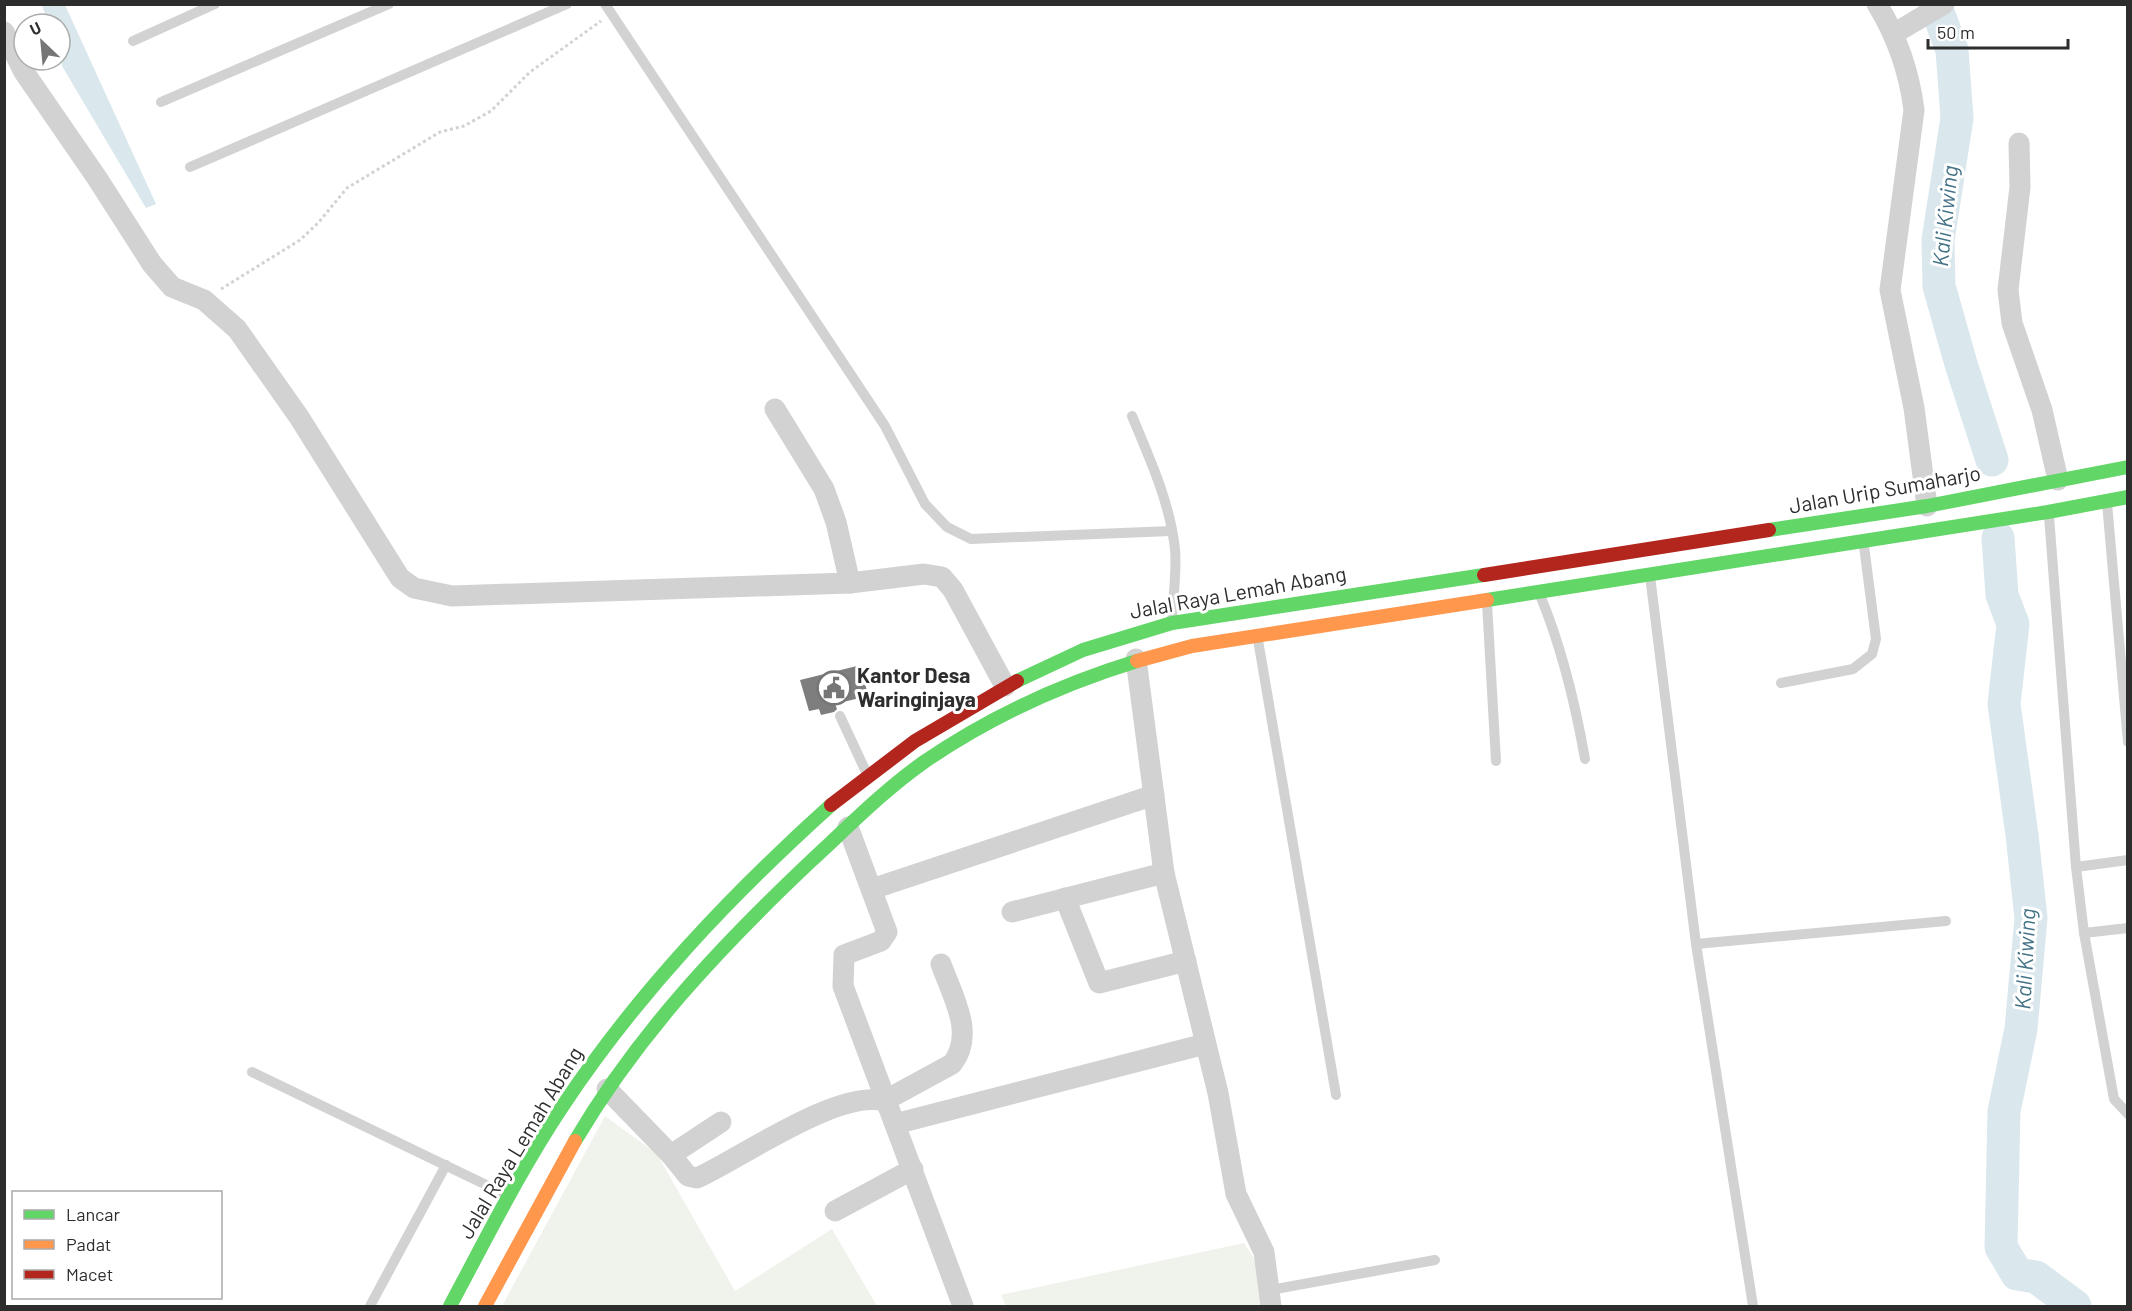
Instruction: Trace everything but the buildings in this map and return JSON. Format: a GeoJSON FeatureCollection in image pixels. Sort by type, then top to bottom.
{"type":"FeatureCollection","features":[{"type":"Feature","properties":{"kind":"highway","name":"Jalan Urip Sumaharjo"},"geometry":{"type":"LineString","coordinates":[[1649,562],[2127,467]]}},
{"type":"Feature","properties":{"kind":"highway"},"geometry":{"type":"LineString","coordinates":[[1649,562],[1863,541],[2048,512],[2127,497]]}},
{"type":"Feature","properties":{"kind":"highway","name":"Jalal Raya Lemah Abang"},"geometry":{"type":"LineString","coordinates":[[450,1306],[676,995],[762,907],[848,827],[925,762],[996,719],[1082,679],[1136,659],[1257,635],[1538,591],[1649,562]]}},
{"type":"Feature","properties":{"kind":"highway","name":"Jalal Raya Lemah Abang"},"geometry":{"type":"LineString","coordinates":[[485,1306],[523,1203],[576,1085],[651,984],[748,880],[832,805],[910,745],[1005,686],[1066,656],[1123,634],[1172,623],[1649,562]]}},
{"type":"Feature","properties":{"kind":"street"},"geometry":{"type":"LineString","coordinates":[[1877,4],[1895,33],[1911,88],[1914,110],[1890,290],[1914,408],[1927,506]]}},
{"type":"Feature","properties":{"kind":"street"},"geometry":{"type":"LineString","coordinates":[[1895,33],[1936,9]]}},
{"type":"Feature","properties":{"kind":"street"},"geometry":{"type":"LineString","coordinates":[[4,32],[24,72],[97,178],[152,264],[172,287],[204,300],[237,329],[299,417],[400,578],[414,588],[452,596],[850,583],[924,574],[942,577],[953,590],[1005,686]]}},
{"type":"Feature","properties":{"kind":"street"},"geometry":{"type":"LineString","coordinates":[[2019,143],[2020,186],[2007,290],[2012,323],[2042,410],[2058,480]]}},
{"type":"Feature","properties":{"kind":"street"},"geometry":{"type":"LineString","coordinates":[[775,409],[824,489],[836,522],[850,583]]}},
{"type":"Feature","properties":{"kind":"street"},"geometry":{"type":"LineString","coordinates":[[1136,659],[1164,873],[1218,1093],[1236,1194],[1264,1252],[1270,1298]]}},
{"type":"Feature","properties":{"kind":"street"},"geometry":{"type":"LineString","coordinates":[[872,889],[1154,795]]}},
{"type":"Feature","properties":{"kind":"street"},"geometry":{"type":"LineString","coordinates":[[848,827],[887,932],[881,941],[844,956],[843,986],[884,1101],[896,1124],[963,1306]]}},
{"type":"Feature","properties":{"kind":"street"},"geometry":{"type":"LineString","coordinates":[[1012,912],[1164,873]]}},
{"type":"Feature","properties":{"kind":"street"},"geometry":{"type":"LineString","coordinates":[[1065,897],[1099,982],[1186,961]]}},
{"type":"Feature","properties":{"kind":"street"},"geometry":{"type":"LineString","coordinates":[[607,1089],[671,1155],[688,1176],[697,1178],[806,1120],[838,1106],[874,1099],[884,1101],[952,1064],[958,1056],[964,1037],[961,1020],[941,964]]}},
{"type":"Feature","properties":{"kind":"street"},"geometry":{"type":"LineString","coordinates":[[896,1124],[1205,1044]]}},
{"type":"Feature","properties":{"kind":"street"},"geometry":{"type":"LineString","coordinates":[[671,1155],[721,1122]]}},
{"type":"Feature","properties":{"kind":"street"},"geometry":{"type":"LineString","coordinates":[[835,1211],[913,1169]]}},
{"type":"Feature","properties":{"kind":"lane"},"geometry":{"type":"LineString","coordinates":[[133,41],[215,4]]}},
{"type":"Feature","properties":{"kind":"lane"},"geometry":{"type":"LineString","coordinates":[[161,102],[389,4]]}},
{"type":"Feature","properties":{"kind":"lane"},"geometry":{"type":"LineString","coordinates":[[190,167],[567,4]]}},
{"type":"Feature","properties":{"kind":"lane"},"geometry":{"type":"LineString","coordinates":[[608,10],[885,426],[925,504],[947,527],[971,539],[1171,531]]}},
{"type":"Feature","properties":{"kind":"lane"},"geometry":{"type":"LineString","coordinates":[[1132,416],[1161,491],[1175,551],[1172,623]]}},
{"type":"Feature","properties":{"kind":"lane"},"geometry":{"type":"LineString","coordinates":[[2107,501],[2127,742]]}},
{"type":"Feature","properties":{"kind":"lane"},"geometry":{"type":"LineString","coordinates":[[2048,512],[2076,867],[2084,933],[2114,1100],[2127,1114]]}},
{"type":"Feature","properties":{"kind":"lane"},"geometry":{"type":"LineString","coordinates":[[1782,683],[1853,669],[1872,654],[1876,639],[1863,541]]}},
{"type":"Feature","properties":{"kind":"lane"},"geometry":{"type":"LineString","coordinates":[[1649,562],[1696,944],[1753,1306]]}},
{"type":"Feature","properties":{"kind":"lane"},"geometry":{"type":"LineString","coordinates":[[1538,591],[1563,656],[1577,713],[1584,759]]}},
{"type":"Feature","properties":{"kind":"lane"},"geometry":{"type":"LineString","coordinates":[[1487,600],[1496,761]]}},
{"type":"Feature","properties":{"kind":"lane"},"geometry":{"type":"LineString","coordinates":[[1257,635],[1336,1095]]}},
{"type":"Feature","properties":{"kind":"lane"},"geometry":{"type":"LineString","coordinates":[[840,716],[868,777]]}},
{"type":"Feature","properties":{"kind":"lane"},"geometry":{"type":"LineString","coordinates":[[2076,867],[2127,860]]}},
{"type":"Feature","properties":{"kind":"lane"},"geometry":{"type":"LineString","coordinates":[[1696,944],[1946,921]]}},
{"type":"Feature","properties":{"kind":"lane"},"geometry":{"type":"LineString","coordinates":[[2084,933],[2127,928]]}},
{"type":"Feature","properties":{"kind":"lane"},"geometry":{"type":"LineString","coordinates":[[252,1072],[523,1203]]}},
{"type":"Feature","properties":{"kind":"lane"},"geometry":{"type":"LineString","coordinates":[[370,1306],[446,1165]]}},
{"type":"Feature","properties":{"kind":"lane"},"geometry":{"type":"LineString","coordinates":[[1270,1298],[1435,1260]]}},
{"type":"Feature","properties":{"kind":"path"},"geometry":{"type":"LineString","coordinates":[[204,300],[293,245],[318,223],[347,188],[440,132],[464,126],[491,111],[530,72],[608,10]]}},
{"type":"Feature","properties":{"kind":"shaded area"},"geometry":{"type":"Polygon","coordinates":[[[42,5],[65,5],[68,12],[44,12],[42,5]]]}},
{"type":"Feature","properties":{"kind":"shaded area"},"geometry":{"type":"Polygon","coordinates":[[[72,20],[156,204],[146,208],[66,72],[72,72],[72,20]]]}},
{"type":"Feature","properties":{"kind":"shaded area"},"geometry":{"type":"Polygon","coordinates":[[[605,1116],[657,1154],[735,1291],[832,1229],[877,1306],[502,1306],[605,1116]]]}},
{"type":"Feature","properties":{"kind":"shaded area"},"geometry":{"type":"Polygon","coordinates":[[[1244,1243],[1264,1274],[1267,1306],[1006,1306],[1001,1295],[1244,1243]]]}},
{"type":"Feature","properties":{"kind":"waterway","name":"Kali Kiwing"},"geometry":{"type":"LineString","coordinates":[[1935,4],[1952,50],[1957,118],[1938,240],[1939,286],[1992,460]]}},
{"type":"Feature","properties":{"kind":"waterway","name":"Kali Kiwing"},"geometry":{"type":"LineString","coordinates":[[1998,538],[2002,595],[2013,624],[2004,704],[2031,918],[2021,1029],[2004,1111],[2001,1247],[2017,1274],[2036,1277],[2075,1306]]}},
{"type":"Feature","properties":{"kind":"traffic: fast"},"geometry":{"type":"LineString","coordinates":[[1769,530],[1927,506],[2128,467]]}},
{"type":"Feature","properties":{"kind":"traffic: fast"},"geometry":{"type":"LineString","coordinates":[[1487,600],[2048,512],[2128,497]]}},
{"type":"Feature","properties":{"kind":"traffic: fast"},"geometry":{"type":"LineString","coordinates":[[1017,681],[1083,650],[1172,623],[1484,575]]}},
{"type":"Feature","properties":{"kind":"traffic: fast"},"geometry":{"type":"LineString","coordinates":[[575,1141],[626,1064],[713,959],[778,893],[880,797],[924,762],[1000,717],[1054,691],[1137,661]]}},
{"type":"Feature","properties":{"kind":"traffic: fast"},"geometry":{"type":"LineString","coordinates":[[450,1306],[532,1155],[562,1107],[621,1025],[721,911],[831,805]]}},
{"type":"Feature","properties":{"kind":"traffic: slow"},"geometry":{"type":"LineString","coordinates":[[1137,661],[1192,646],[1487,600]]}},
{"type":"Feature","properties":{"kind":"traffic: slow"},"geometry":{"type":"LineString","coordinates":[[485,1306],[575,1141]]}},
{"type":"Feature","properties":{"kind":"traffic: jam"},"geometry":{"type":"LineString","coordinates":[[1484,575],[1769,530]]}},
{"type":"Feature","properties":{"kind":"traffic: jam"},"geometry":{"type":"LineString","coordinates":[[831,805],[915,741],[1017,681]]}},
{"type":"Feature","properties":{"kind":"place","name":"Kantor Desa Waringinjaya"},"geometry":{"type":"Point","coordinates":[834,688]}}]}
